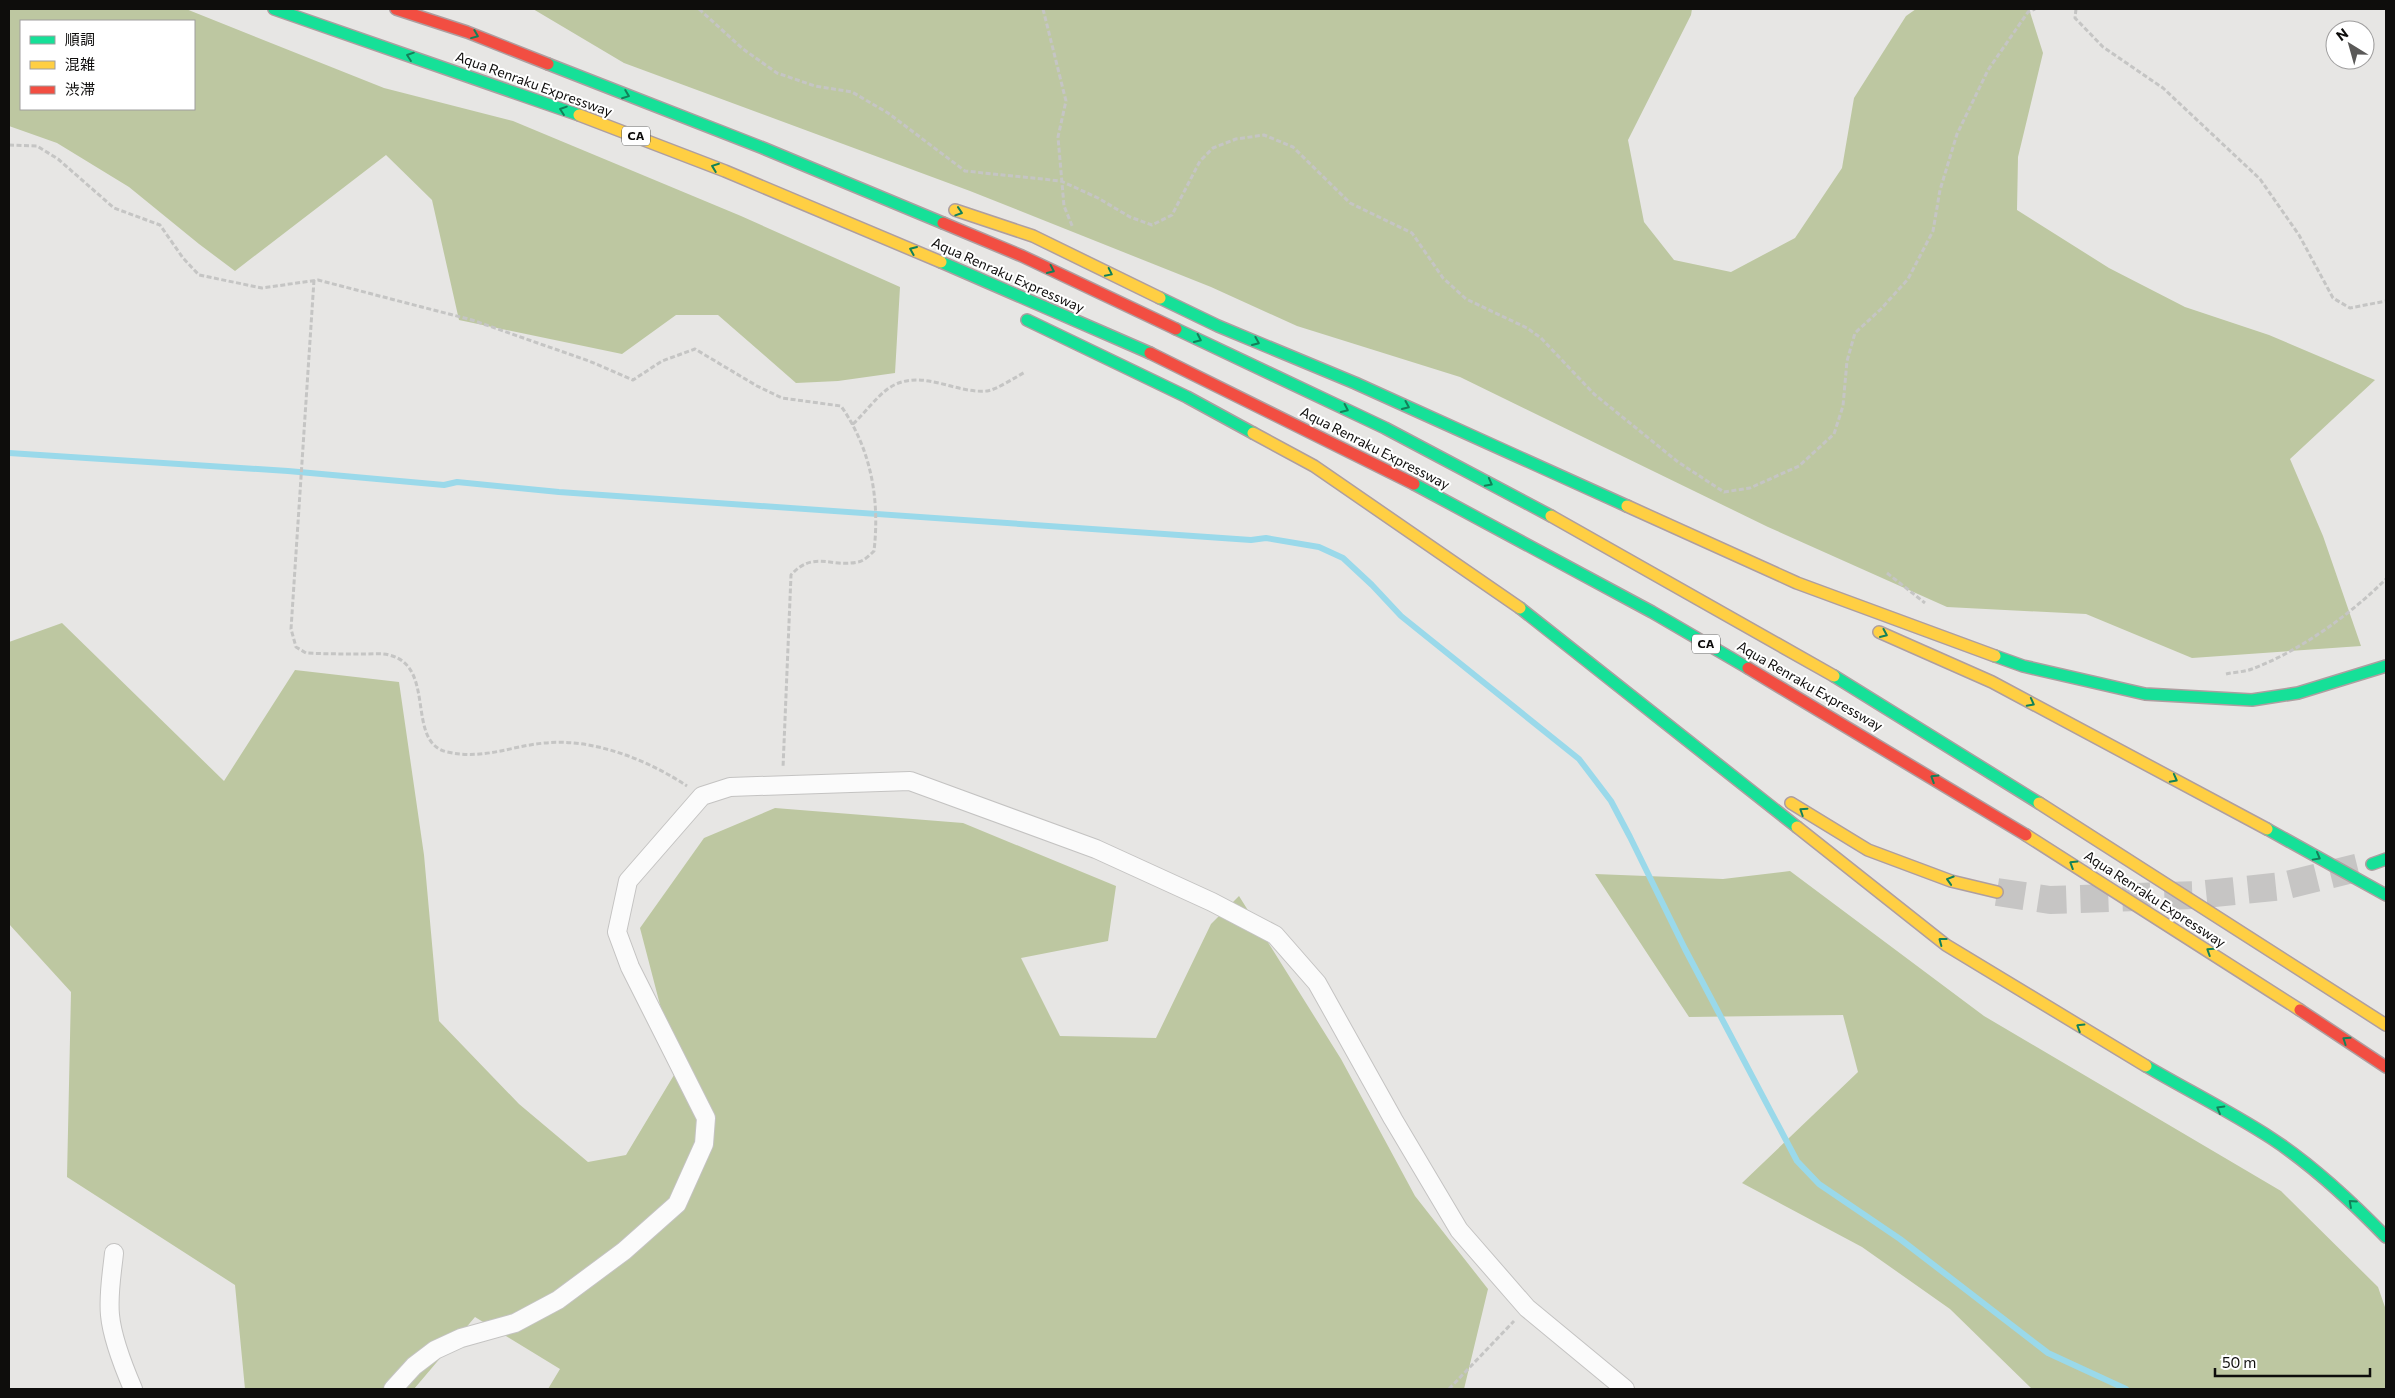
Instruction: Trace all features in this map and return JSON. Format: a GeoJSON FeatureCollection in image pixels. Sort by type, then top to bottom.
{"type":"FeatureCollection","features":[{"type":"Feature","properties":{"kind":"highway","name":"Aqua Renraku Expressway"},"geometry":{"type":"LineString","coordinates":[[274,9],[595,121],[742,177],[990,283],[1191,372],[1370,462],[1568,566],[1836,717],[2090,874],[2386,1067]]}},
{"type":"Feature","properties":{"kind":"highway","name":"Aqua Renraku Expressway"},"geometry":{"type":"LineString","coordinates":[[396,9],[467,32],[763,148],[1007,250],[1384,428],[1582,533],[1852,686],[2100,840],[2386,1025]]}},
{"type":"Feature","properties":{"kind":"highway"},"geometry":{"type":"LineString","coordinates":[[763,148],[903,194]]}},
{"type":"Feature","properties":{"kind":"highway"},"geometry":{"type":"LineString","coordinates":[[742,177],[867,244]]}},
{"type":"Feature","properties":{"kind":"highway"},"geometry":{"type":"LineString","coordinates":[[940,206],[1033,236],[1218,326],[1364,387],[1796,583],[2023,666],[2145,694],[2252,700],[2298,694],[2386,666]]}},
{"type":"Feature","properties":{"kind":"highway"},"geometry":{"type":"LineString","coordinates":[[1016,314],[1187,397],[1314,466],[1503,594],[1684,740],[1946,945],[2092,1035],[2271,1138],[2323,1177],[2355,1205],[2386,1237]]}},
{"type":"Feature","properties":{"kind":"highway"},"geometry":{"type":"LineString","coordinates":[[1796,583],[1836,609]]}},
{"type":"Feature","properties":{"kind":"highway"},"geometry":{"type":"LineString","coordinates":[[1869,627],[1992,682],[2241,814],[2386,895]]}},
{"type":"Feature","properties":{"kind":"highway"},"geometry":{"type":"LineString","coordinates":[[1684,740],[1730,763],[1762,784]]}},
{"type":"Feature","properties":{"kind":"highway"},"geometry":{"type":"LineString","coordinates":[[1777,794],[1868,850],[1951,881],[1997,892]]}},
{"type":"Feature","properties":{"kind":"highway"},"geometry":{"type":"LineString","coordinates":[[2372,864],[2386,859]]}},
{"type":"Feature","properties":{"kind":"street"},"geometry":{"type":"LineString","coordinates":[[393,1389],[414,1366],[435,1350],[461,1338],[515,1323],[558,1300],[624,1251],[677,1204],[704,1144],[706,1118],[630,967],[616,932],[628,881],[702,796],[730,787],[782,783],[910,781],[1096,849],[1212,902],[1275,935],[1317,983],[1393,1119],[1459,1230],[1527,1308],[1625,1389]]}},
{"type":"Feature","properties":{"kind":"street"},"geometry":{"type":"LineString","coordinates":[[114,1253],[109,1294],[110,1316],[126,1372],[133,1389]]}},
{"type":"Feature","properties":{"kind":"path"},"geometry":{"type":"LineString","coordinates":[[699,9],[743,49],[777,73],[815,86],[852,92],[888,112],[965,170],[1061,181],[1098,198],[1130,217],[1152,225],[1172,215],[1200,161],[1213,148],[1236,139],[1264,135],[1293,147],[1350,203],[1412,232],[1443,278],[1466,299],[1527,328],[1541,338],[1594,394],[1678,462],[1724,492],[1750,488],[1799,466],[1834,434],[1843,406],[1848,361],[1855,333],[1882,308],[1908,279],[1933,231],[1940,190],[1957,134],[1988,70],[2028,12],[2035,9]]}},
{"type":"Feature","properties":{"kind":"path"},"geometry":{"type":"LineString","coordinates":[[1043,9],[1066,101],[1058,137],[1064,206],[1075,234]]}},
{"type":"Feature","properties":{"kind":"path"},"geometry":{"type":"LineString","coordinates":[[2076,9],[2075,18],[2103,47],[2163,88],[2260,179],[2299,234],[2333,298],[2350,308],[2386,301]]}},
{"type":"Feature","properties":{"kind":"path"},"geometry":{"type":"LineString","coordinates":[[9,145],[37,146],[58,159],[114,208],[160,225],[183,258],[199,275],[262,288],[314,280],[472,320],[589,361],[633,380],[662,361],[694,349],[757,386],[782,398],[841,406],[853,424],[872,474],[877,530],[874,551],[860,562],[840,563],[816,560],[800,565],[791,575],[782,783]]}},
{"type":"Feature","properties":{"kind":"path"},"geometry":{"type":"LineString","coordinates":[[314,280],[291,629],[296,647],[306,653],[389,655],[404,661],[416,678],[425,729],[433,744],[446,752],[486,755],[545,742],[574,742],[633,757],[663,770],[702,796]]}},
{"type":"Feature","properties":{"kind":"path"},"geometry":{"type":"LineString","coordinates":[[853,424],[890,388],[914,380],[929,380],[951,386],[988,391],[1025,372]]}},
{"type":"Feature","properties":{"kind":"path"},"geometry":{"type":"LineString","coordinates":[[1887,573],[1927,605]]}},
{"type":"Feature","properties":{"kind":"path"},"geometry":{"type":"LineString","coordinates":[[2225,674],[2251,669],[2296,648],[2368,597],[2386,579]]}},
{"type":"Feature","properties":{"kind":"path"},"geometry":{"type":"LineString","coordinates":[[1449,1389],[1527,1308]]}},
{"type":"Feature","properties":{"kind":"green space"},"geometry":{"type":"Polygon","coordinates":[[[9,9],[186,9],[384,88],[513,121],[741,216],[900,287],[895,373],[838,381],[796,383],[718,315],[676,315],[622,354],[459,320],[432,200],[386,155],[235,271],[129,187],[57,143],[9,126],[9,9]]]}},
{"type":"Feature","properties":{"kind":"green space"},"geometry":{"type":"Polygon","coordinates":[[[533,9],[1692,9],[1691,15],[1628,140],[1644,222],[1674,260],[1731,272],[1795,238],[1842,168],[1854,98],[1906,16],[1916,9],[2029,9],[2043,53],[2018,157],[2017,210],[2109,268],[2185,307],[2269,335],[2375,380],[2290,459],[2323,536],[2361,646],[2192,658],[2086,614],[1947,607],[1768,527],[1460,377],[1297,326],[1211,287],[970,191],[624,63],[533,9]]]}},
{"type":"Feature","properties":{"kind":"green space"},"geometry":{"type":"Polygon","coordinates":[[[62,623],[224,781],[295,670],[399,682],[424,855],[439,1021],[519,1104],[588,1162],[626,1155],[677,1070],[640,928],[704,838],[775,808],[963,823],[1116,886],[1108,941],[1021,958],[1060,1036],[1156,1038],[1211,924],[1239,896],[1341,1059],[1415,1196],[1488,1289],[1464,1389],[548,1389],[560,1369],[475,1317],[414,1389],[245,1389],[235,1285],[67,1177],[71,992],[9,924],[9,642],[62,623]]]}},
{"type":"Feature","properties":{"kind":"green space"},"geometry":{"type":"Polygon","coordinates":[[[1790,871],[1984,1016],[2281,1191],[2378,1287],[2386,1310],[2386,1389],[2032,1389],[1950,1309],[1862,1247],[1742,1183],[1858,1072],[1843,1015],[1689,1017],[1595,874],[1723,879],[1790,871]]]}},
{"type":"Feature","properties":{"kind":"waterway"},"geometry":{"type":"LineString","coordinates":[[9,453],[288,471],[444,485],[457,482],[559,492],[1251,540],[1266,538],[1319,547],[1343,558],[1401,616],[1579,759],[1611,801],[1685,949],[1797,1161],[1819,1184],[1900,1239],[2048,1353],[2126,1389]]}},
{"type":"Feature","properties":{"kind":"tunnel"},"geometry":{"type":"LineString","coordinates":[[1997,892],[2050,900],[2196,895],[2283,886],[2360,867]]}},
{"type":"Feature","properties":{"kind":"traffic: fast"},"geometry":{"type":"LineString","coordinates":[[274,9],[579,115]]}},
{"type":"Feature","properties":{"kind":"traffic: fast"},"geometry":{"type":"LineString","coordinates":[[548,64],[763,148],[943,223]]}},
{"type":"Feature","properties":{"kind":"traffic: fast"},"geometry":{"type":"LineString","coordinates":[[941,262],[1150,353]]}},
{"type":"Feature","properties":{"kind":"traffic: fast"},"geometry":{"type":"LineString","coordinates":[[1160,298],[1218,326],[1355,383],[1627,506]]}},
{"type":"Feature","properties":{"kind":"traffic: fast"},"geometry":{"type":"LineString","coordinates":[[1027,320],[1187,397],[1253,433]]}},
{"type":"Feature","properties":{"kind":"traffic: fast"},"geometry":{"type":"LineString","coordinates":[[1176,329],[1385,428],[1551,516]]}},
{"type":"Feature","properties":{"kind":"traffic: fast"},"geometry":{"type":"LineString","coordinates":[[1414,484],[1652,612],[1748,668]]}},
{"type":"Feature","properties":{"kind":"traffic: fast"},"geometry":{"type":"LineString","coordinates":[[1520,608],[1797,827]]}},
{"type":"Feature","properties":{"kind":"traffic: fast"},"geometry":{"type":"LineString","coordinates":[[1995,656],[2023,666],[2145,694],[2252,700],[2298,693],[2386,666]]}},
{"type":"Feature","properties":{"kind":"traffic: fast"},"geometry":{"type":"LineString","coordinates":[[1834,676],[2039,803]]}},
{"type":"Feature","properties":{"kind":"traffic: fast"},"geometry":{"type":"LineString","coordinates":[[2267,829],[2386,895]]}},
{"type":"Feature","properties":{"kind":"traffic: fast"},"geometry":{"type":"LineString","coordinates":[[2372,864],[2386,859]]}},
{"type":"Feature","properties":{"kind":"traffic: fast"},"geometry":{"type":"LineString","coordinates":[[2146,1066],[2240,1119],[2287,1149],[2332,1184],[2386,1237]]}},
{"type":"Feature","properties":{"kind":"traffic: slow"},"geometry":{"type":"LineString","coordinates":[[579,115],[725,171],[941,262]]}},
{"type":"Feature","properties":{"kind":"traffic: slow"},"geometry":{"type":"LineString","coordinates":[[955,210],[1033,236],[1160,298]]}},
{"type":"Feature","properties":{"kind":"traffic: slow"},"geometry":{"type":"LineString","coordinates":[[1253,433],[1314,466],[1520,608]]}},
{"type":"Feature","properties":{"kind":"traffic: slow"},"geometry":{"type":"LineString","coordinates":[[1627,506],[1797,583],[1995,656]]}},
{"type":"Feature","properties":{"kind":"traffic: slow"},"geometry":{"type":"LineString","coordinates":[[1551,516],[1834,676]]}},
{"type":"Feature","properties":{"kind":"traffic: slow"},"geometry":{"type":"LineString","coordinates":[[1879,632],[1992,682],[2267,829]]}},
{"type":"Feature","properties":{"kind":"traffic: slow"},"geometry":{"type":"LineString","coordinates":[[1791,803],[1868,850],[1951,881],[1997,892]]}},
{"type":"Feature","properties":{"kind":"traffic: slow"},"geometry":{"type":"LineString","coordinates":[[2039,803],[2386,1025]]}},
{"type":"Feature","properties":{"kind":"traffic: slow"},"geometry":{"type":"LineString","coordinates":[[1797,827],[1946,945],[2146,1066]]}},
{"type":"Feature","properties":{"kind":"traffic: slow"},"geometry":{"type":"LineString","coordinates":[[2026,835],[2300,1010]]}},
{"type":"Feature","properties":{"kind":"traffic: jam"},"geometry":{"type":"LineString","coordinates":[[396,9],[467,32],[548,64]]}},
{"type":"Feature","properties":{"kind":"traffic: jam"},"geometry":{"type":"LineString","coordinates":[[943,223],[1022,256],[1176,329]]}},
{"type":"Feature","properties":{"kind":"traffic: jam"},"geometry":{"type":"LineString","coordinates":[[1150,353],[1414,484]]}},
{"type":"Feature","properties":{"kind":"traffic: jam"},"geometry":{"type":"LineString","coordinates":[[1748,668],[2026,835]]}},
{"type":"Feature","properties":{"kind":"traffic: jam"},"geometry":{"type":"LineString","coordinates":[[2300,1010],[2386,1067]]}}]}
